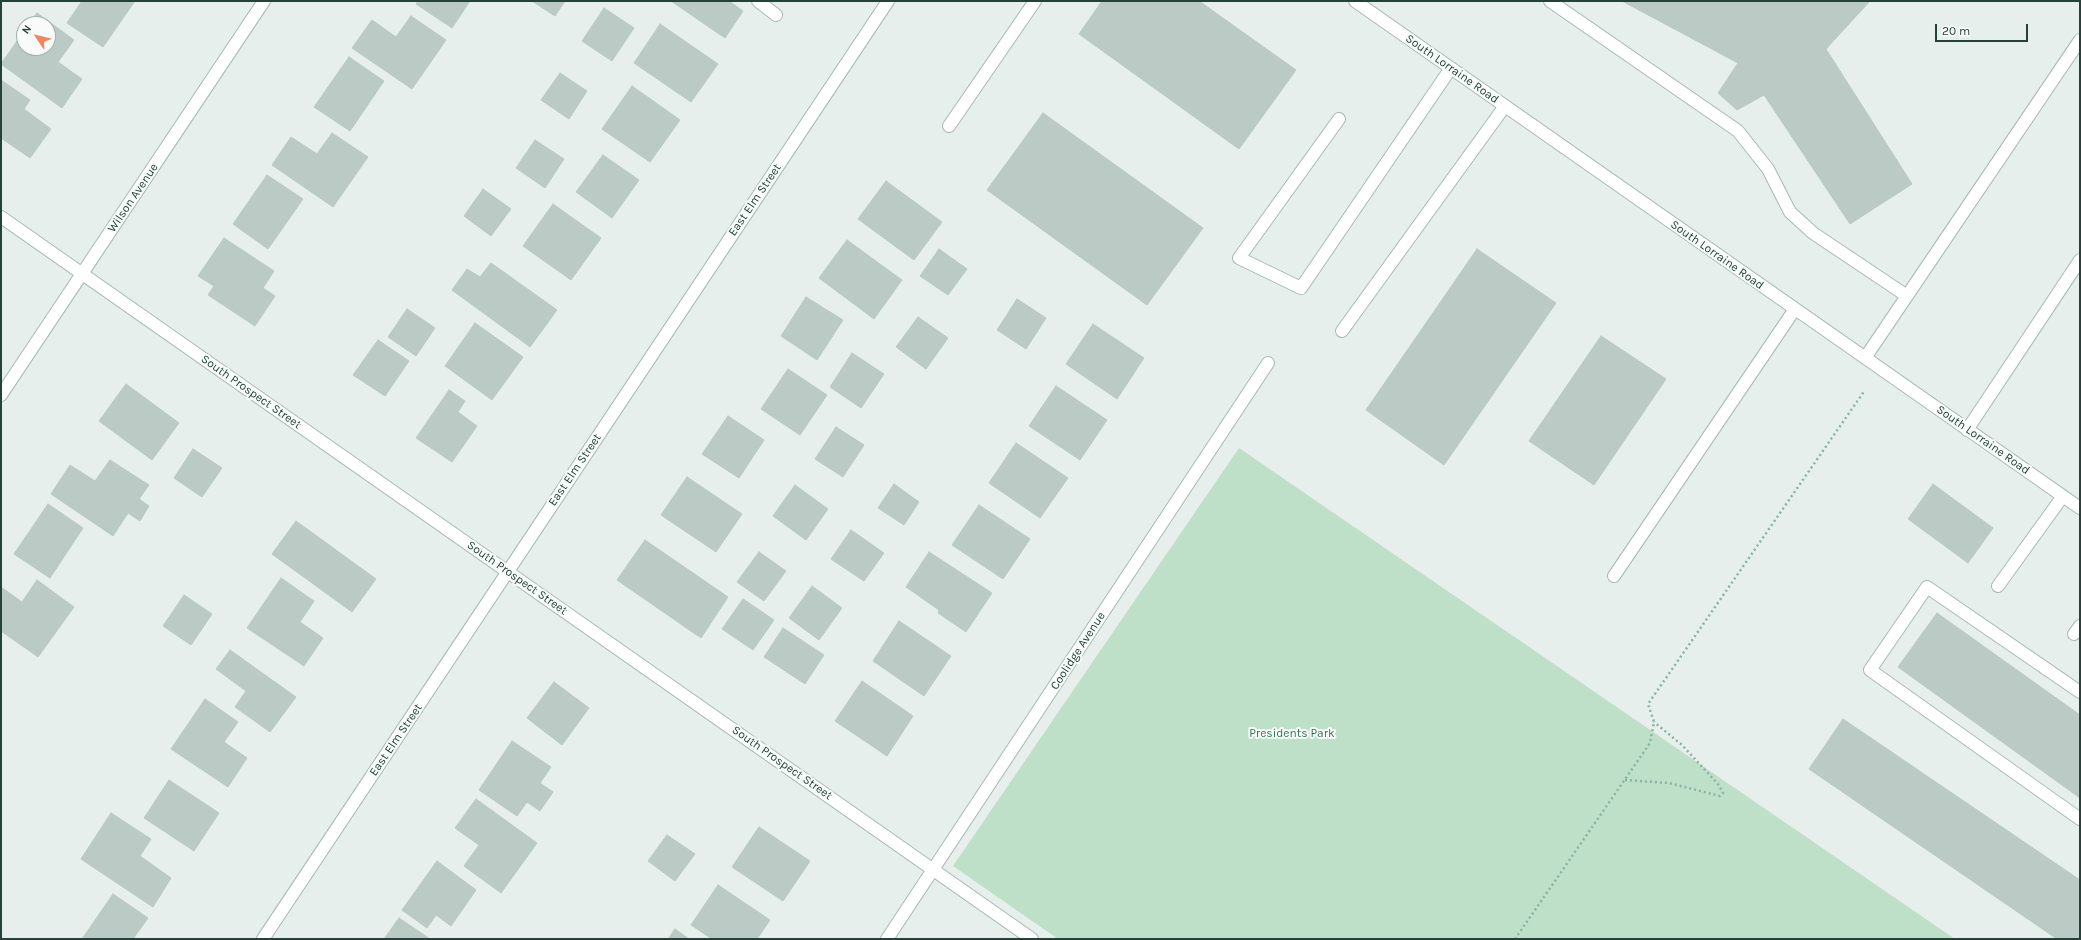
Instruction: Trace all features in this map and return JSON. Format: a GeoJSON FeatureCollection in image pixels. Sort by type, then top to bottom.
{"type":"FeatureCollection","features":[{"type":"Feature","properties":{"kind":"street","name":"Wilson Avenue"},"geometry":{"type":"LineString","coordinates":[[1,395],[264,1]]}},
{"type":"Feature","properties":{"kind":"street"},"geometry":{"type":"LineString","coordinates":[[758,1],[776,15]]}},
{"type":"Feature","properties":{"kind":"street","name":"East Elm Street"},"geometry":{"type":"LineString","coordinates":[[263,939],[888,1]]}},
{"type":"Feature","properties":{"kind":"street"},"geometry":{"type":"LineString","coordinates":[[949,126],[1035,1]]}},
{"type":"Feature","properties":{"kind":"street","name":"South Lorraine Road"},"geometry":{"type":"LineString","coordinates":[[1355,1],[2080,508]]}},
{"type":"Feature","properties":{"kind":"street"},"geometry":{"type":"LineString","coordinates":[[1550,1],[1738,131],[1768,169],[1790,212],[1813,233],[1907,296]]}},
{"type":"Feature","properties":{"kind":"street"},"geometry":{"type":"LineString","coordinates":[[1865,358],[2080,40]]}},
{"type":"Feature","properties":{"kind":"street"},"geometry":{"type":"LineString","coordinates":[[1339,119],[1239,258],[1301,288],[1451,68]]}},
{"type":"Feature","properties":{"kind":"street"},"geometry":{"type":"LineString","coordinates":[[1342,331],[1505,106]]}},
{"type":"Feature","properties":{"kind":"street","name":"South Prospect Street"},"geometry":{"type":"LineString","coordinates":[[1,217],[1032,939]]}},
{"type":"Feature","properties":{"kind":"street"},"geometry":{"type":"LineString","coordinates":[[1967,430],[2080,260]]}},
{"type":"Feature","properties":{"kind":"street"},"geometry":{"type":"LineString","coordinates":[[1614,576],[1795,309]]}},
{"type":"Feature","properties":{"kind":"street","name":"Coolidge Avenue"},"geometry":{"type":"LineString","coordinates":[[887,939],[1268,363]]}},
{"type":"Feature","properties":{"kind":"street"},"geometry":{"type":"LineString","coordinates":[[1998,586],[2063,496]]}},
{"type":"Feature","properties":{"kind":"street"},"geometry":{"type":"LineString","coordinates":[[2080,692],[1927,588],[1870,670],[2080,819]]}},
{"type":"Feature","properties":{"kind":"path"},"geometry":{"type":"LineString","coordinates":[[1515,939],[1650,743],[1654,722],[1648,704],[1865,390]]}},
{"type":"Feature","properties":{"kind":"path"},"geometry":{"type":"LineString","coordinates":[[1624,780],[1669,783],[1720,796],[1723,793],[1718,784],[1682,745],[1654,722]]}},
{"type":"Feature","properties":{"kind":"green space","name":"Presidents Park"},"geometry":{"type":"Polygon","coordinates":[[[1239,448],[1955,939],[1058,939],[953,866],[1239,448]]]}},
{"type":"Feature","properties":{"kind":"building"},"geometry":{"type":"Polygon","coordinates":[[[82,1],[135,1],[103,47],[67,23],[82,1]]]}},
{"type":"Feature","properties":{"kind":"building"},"geometry":{"type":"Polygon","coordinates":[[[418,1],[470,1],[452,28],[416,4],[418,1]]]}},
{"type":"Feature","properties":{"kind":"building"},"geometry":{"type":"Polygon","coordinates":[[[532,1],[565,1],[555,16],[532,1]]]}},
{"type":"Feature","properties":{"kind":"building"},"geometry":{"type":"Polygon","coordinates":[[[671,1],[729,1],[743,11],[725,38],[671,1]]]}},
{"type":"Feature","properties":{"kind":"building"},"geometry":{"type":"Polygon","coordinates":[[[1102,1],[1199,1],[1296,70],[1239,149],[1079,34],[1102,1]]]}},
{"type":"Feature","properties":{"kind":"building"},"geometry":{"type":"Polygon","coordinates":[[[1622,1],[1870,1],[1826,49],[1912,184],[1850,224],[1764,95],[1737,110],[1718,93],[1738,63],[1622,1]]]}},
{"type":"Feature","properties":{"kind":"building"},"geometry":{"type":"Polygon","coordinates":[[[604,8],[634,28],[612,61],[582,41],[604,8]]]}},
{"type":"Feature","properties":{"kind":"building"},"geometry":{"type":"Polygon","coordinates":[[[411,16],[446,40],[412,89],[352,48],[372,20],[396,37],[411,16]]]}},
{"type":"Feature","properties":{"kind":"building"},"geometry":{"type":"Polygon","coordinates":[[[660,24],[718,64],[691,102],[634,63],[660,24]]]}},
{"type":"Feature","properties":{"kind":"building"},"geometry":{"type":"Polygon","coordinates":[[[56,27],[74,40],[58,62],[82,79],[62,108],[1,64],[16,42],[16,56],[56,56],[56,27]]]}},
{"type":"Feature","properties":{"kind":"building"},"geometry":{"type":"Polygon","coordinates":[[[349,57],[384,81],[350,131],[314,107],[349,57]]]}},
{"type":"Feature","properties":{"kind":"building"},"geometry":{"type":"Polygon","coordinates":[[[560,73],[587,91],[569,119],[541,100],[560,73]]]}},
{"type":"Feature","properties":{"kind":"building"},"geometry":{"type":"Polygon","coordinates":[[[1,80],[30,100],[24,109],[51,129],[30,158],[1,138],[1,80]]]}},
{"type":"Feature","properties":{"kind":"building"},"geometry":{"type":"Polygon","coordinates":[[[632,86],[680,120],[650,162],[602,129],[632,86]]]}},
{"type":"Feature","properties":{"kind":"building"},"geometry":{"type":"Polygon","coordinates":[[[1043,113],[1203,228],[1147,305],[987,190],[1043,113]]]}},
{"type":"Feature","properties":{"kind":"building"},"geometry":{"type":"Polygon","coordinates":[[[332,133],[368,157],[333,207],[272,165],[291,137],[317,154],[332,133]]]}},
{"type":"Feature","properties":{"kind":"building"},"geometry":{"type":"Polygon","coordinates":[[[535,140],[564,159],[545,188],[516,168],[535,140]]]}},
{"type":"Feature","properties":{"kind":"building"},"geometry":{"type":"Polygon","coordinates":[[[603,155],[639,180],[612,218],[576,192],[603,155]]]}},
{"type":"Feature","properties":{"kind":"building"},"geometry":{"type":"Polygon","coordinates":[[[267,175],[303,199],[268,249],[233,224],[267,175]]]}},
{"type":"Feature","properties":{"kind":"building"},"geometry":{"type":"Polygon","coordinates":[[[886,181],[942,222],[914,260],[858,219],[886,181]]]}},
{"type":"Feature","properties":{"kind":"building"},"geometry":{"type":"Polygon","coordinates":[[[483,189],[511,209],[491,236],[464,216],[483,189]]]}},
{"type":"Feature","properties":{"kind":"building"},"geometry":{"type":"Polygon","coordinates":[[[553,204],[601,238],[571,280],[523,246],[553,204]]]}},
{"type":"Feature","properties":{"kind":"building"},"geometry":{"type":"Polygon","coordinates":[[[224,238],[274,271],[263,288],[275,296],[255,326],[208,295],[214,286],[198,276],[224,238]]]}},
{"type":"Feature","properties":{"kind":"building"},"geometry":{"type":"Polygon","coordinates":[[[847,240],[902,280],[874,319],[819,278],[847,240]]]}},
{"type":"Feature","properties":{"kind":"building"},"geometry":{"type":"Polygon","coordinates":[[[939,249],[967,269],[948,295],[920,276],[939,249]]]}},
{"type":"Feature","properties":{"kind":"building"},"geometry":{"type":"Polygon","coordinates":[[[1477,249],[1556,303],[1444,465],[1366,410],[1477,249]]]}},
{"type":"Feature","properties":{"kind":"building"},"geometry":{"type":"Polygon","coordinates":[[[491,263],[557,310],[530,347],[452,290],[467,269],[480,277],[491,263]]]}},
{"type":"Feature","properties":{"kind":"building"},"geometry":{"type":"Polygon","coordinates":[[[806,297],[843,320],[817,360],[781,336],[806,297]]]}},
{"type":"Feature","properties":{"kind":"building"},"geometry":{"type":"Polygon","coordinates":[[[1017,299],[1046,318],[1026,349],[997,330],[1017,299]]]}},
{"type":"Feature","properties":{"kind":"building"},"geometry":{"type":"Polygon","coordinates":[[[407,309],[435,328],[416,356],[388,337],[407,309]]]}},
{"type":"Feature","properties":{"kind":"building"},"geometry":{"type":"Polygon","coordinates":[[[918,317],[948,338],[926,369],[896,347],[918,317]]]}},
{"type":"Feature","properties":{"kind":"building"},"geometry":{"type":"Polygon","coordinates":[[[475,323],[523,357],[492,400],[445,366],[475,323]]]}},
{"type":"Feature","properties":{"kind":"building"},"geometry":{"type":"Polygon","coordinates":[[[1093,324],[1144,358],[1117,399],[1066,364],[1093,324]]]}},
{"type":"Feature","properties":{"kind":"building"},"geometry":{"type":"Polygon","coordinates":[[[1601,336],[1666,379],[1594,485],[1529,441],[1601,336]]]}},
{"type":"Feature","properties":{"kind":"building"},"geometry":{"type":"Polygon","coordinates":[[[378,340],[409,361],[385,396],[353,375],[378,340]]]}},
{"type":"Feature","properties":{"kind":"building"},"geometry":{"type":"Polygon","coordinates":[[[852,353],[884,374],[861,408],[830,387],[852,353]]]}},
{"type":"Feature","properties":{"kind":"building"},"geometry":{"type":"Polygon","coordinates":[[[788,369],[827,395],[800,435],[761,409],[788,369]]]}},
{"type":"Feature","properties":{"kind":"building"},"geometry":{"type":"Polygon","coordinates":[[[126,384],[179,423],[152,460],[99,421],[126,384]]]}},
{"type":"Feature","properties":{"kind":"building"},"geometry":{"type":"Polygon","coordinates":[[[1056,386],[1107,420],[1080,460],[1029,426],[1056,386]]]}},
{"type":"Feature","properties":{"kind":"building"},"geometry":{"type":"Polygon","coordinates":[[[449,390],[465,401],[458,412],[477,426],[452,462],[416,438],[449,390]]]}},
{"type":"Feature","properties":{"kind":"building"},"geometry":{"type":"Polygon","coordinates":[[[728,416],[764,440],[739,478],[702,454],[728,416]]]}},
{"type":"Feature","properties":{"kind":"building"},"geometry":{"type":"Polygon","coordinates":[[[836,427],[864,445],[843,477],[815,459],[836,427]]]}},
{"type":"Feature","properties":{"kind":"building"},"geometry":{"type":"Polygon","coordinates":[[[1016,443],[1068,478],[1040,518],[989,483],[1016,443]]]}},
{"type":"Feature","properties":{"kind":"building"},"geometry":{"type":"Polygon","coordinates":[[[193,449],[222,468],[202,497],[174,478],[193,449]]]}},
{"type":"Feature","properties":{"kind":"building"},"geometry":{"type":"Polygon","coordinates":[[[110,460],[149,485],[139,499],[149,506],[140,521],[128,513],[113,536],[51,494],[70,465],[95,481],[110,460]]]}},
{"type":"Feature","properties":{"kind":"building"},"geometry":{"type":"Polygon","coordinates":[[[687,477],[742,514],[716,552],[661,515],[687,477]]]}},
{"type":"Feature","properties":{"kind":"building"},"geometry":{"type":"Polygon","coordinates":[[[894,484],[919,502],[904,525],[878,508],[894,484]]]}},
{"type":"Feature","properties":{"kind":"building"},"geometry":{"type":"Polygon","coordinates":[[[1933,484],[1993,528],[1968,563],[1908,519],[1933,484]]]}},
{"type":"Feature","properties":{"kind":"building"},"geometry":{"type":"Polygon","coordinates":[[[795,485],[828,509],[806,540],[773,516],[795,485]]]}},
{"type":"Feature","properties":{"kind":"building"},"geometry":{"type":"Polygon","coordinates":[[[48,504],[83,528],[50,578],[14,554],[48,504]]]}},
{"type":"Feature","properties":{"kind":"building"},"geometry":{"type":"Polygon","coordinates":[[[979,505],[1030,539],[1003,579],[952,545],[979,505]]]}},
{"type":"Feature","properties":{"kind":"building"},"geometry":{"type":"Polygon","coordinates":[[[296,521],[376,579],[352,612],[272,554],[296,521]]]}},
{"type":"Feature","properties":{"kind":"building"},"geometry":{"type":"Polygon","coordinates":[[[851,530],[884,553],[864,581],[831,559],[851,530]]]}},
{"type":"Feature","properties":{"kind":"building"},"geometry":{"type":"Polygon","coordinates":[[[645,540],[728,597],[701,638],[617,580],[645,540]]]}},
{"type":"Feature","properties":{"kind":"building"},"geometry":{"type":"Polygon","coordinates":[[[759,552],[786,571],[764,601],[737,582],[759,552]]]}},
{"type":"Feature","properties":{"kind":"building"},"geometry":{"type":"Polygon","coordinates":[[[929,552],[992,593],[966,632],[938,613],[939,610],[906,587],[929,552]]]}},
{"type":"Feature","properties":{"kind":"building"},"geometry":{"type":"Polygon","coordinates":[[[281,578],[314,601],[300,622],[323,638],[304,666],[247,628],[281,578]]]}},
{"type":"Feature","properties":{"kind":"building"},"geometry":{"type":"Polygon","coordinates":[[[37,580],[74,607],[38,657],[1,631],[1,587],[22,602],[37,580]]]}},
{"type":"Feature","properties":{"kind":"building"},"geometry":{"type":"Polygon","coordinates":[[[812,586],[842,608],[819,640],[789,618],[812,586]]]}},
{"type":"Feature","properties":{"kind":"building"},"geometry":{"type":"Polygon","coordinates":[[[184,595],[212,614],[191,645],[163,626],[184,595]]]}},
{"type":"Feature","properties":{"kind":"building"},"geometry":{"type":"Polygon","coordinates":[[[743,599],[774,620],[753,650],[722,629],[743,599]]]}},
{"type":"Feature","properties":{"kind":"building"},"geometry":{"type":"Polygon","coordinates":[[[1937,613],[2080,715],[2080,798],[1898,667],[1937,613]]]}},
{"type":"Feature","properties":{"kind":"building"},"geometry":{"type":"Polygon","coordinates":[[[899,621],[951,656],[924,696],[873,661],[899,621]]]}},
{"type":"Feature","properties":{"kind":"building"},"geometry":{"type":"Polygon","coordinates":[[[783,628],[824,655],[805,684],[764,657],[783,628]]]}},
{"type":"Feature","properties":{"kind":"building"},"geometry":{"type":"Polygon","coordinates":[[[230,650],[296,697],[270,732],[235,707],[246,691],[216,669],[230,650]]]}},
{"type":"Feature","properties":{"kind":"building"},"geometry":{"type":"Polygon","coordinates":[[[862,681],[913,716],[887,756],[835,721],[862,681]]]}},
{"type":"Feature","properties":{"kind":"building"},"geometry":{"type":"Polygon","coordinates":[[[554,682],[589,708],[562,745],[527,718],[554,682]]]}},
{"type":"Feature","properties":{"kind":"building"},"geometry":{"type":"Polygon","coordinates":[[[205,699],[238,722],[224,742],[247,758],[228,787],[171,749],[205,699]]]}},
{"type":"Feature","properties":{"kind":"building"},"geometry":{"type":"Polygon","coordinates":[[[1843,719],[2080,880],[2080,939],[2057,939],[1809,769],[1843,719]]]}},
{"type":"Feature","properties":{"kind":"building"},"geometry":{"type":"Polygon","coordinates":[[[512,741],[551,767],[540,783],[553,792],[540,811],[527,802],[517,816],[479,790],[512,741]]]}},
{"type":"Feature","properties":{"kind":"building"},"geometry":{"type":"Polygon","coordinates":[[[169,780],[219,813],[194,851],[144,818],[169,780]]]}},
{"type":"Feature","properties":{"kind":"building"},"geometry":{"type":"Polygon","coordinates":[[[476,799],[537,843],[501,893],[464,866],[479,845],[455,828],[476,799]]]}},
{"type":"Feature","properties":{"kind":"building"},"geometry":{"type":"Polygon","coordinates":[[[111,813],[151,839],[140,856],[171,878],[153,907],[81,859],[111,813]]]}},
{"type":"Feature","properties":{"kind":"building"},"geometry":{"type":"Polygon","coordinates":[[[759,827],[810,861],[783,901],[732,867],[759,827]]]}},
{"type":"Feature","properties":{"kind":"building"},"geometry":{"type":"Polygon","coordinates":[[[667,835],[695,854],[675,881],[648,861],[667,835]]]}},
{"type":"Feature","properties":{"kind":"building"},"geometry":{"type":"Polygon","coordinates":[[[437,861],[476,890],[451,926],[436,915],[427,928],[402,910],[437,861]]]}},
{"type":"Feature","properties":{"kind":"building"},"geometry":{"type":"Polygon","coordinates":[[[718,885],[770,920],[757,939],[712,939],[691,925],[718,885]]]}},
{"type":"Feature","properties":{"kind":"building"},"geometry":{"type":"Polygon","coordinates":[[[113,894],[148,918],[133,939],[82,939],[113,894]]]}},
{"type":"Feature","properties":{"kind":"building"},"geometry":{"type":"Polygon","coordinates":[[[399,918],[430,939],[384,939],[399,918]]]}},
{"type":"Feature","properties":{"kind":"building"},"geometry":{"type":"Polygon","coordinates":[[[675,929],[689,939],[668,939],[675,929]]]}}]}
